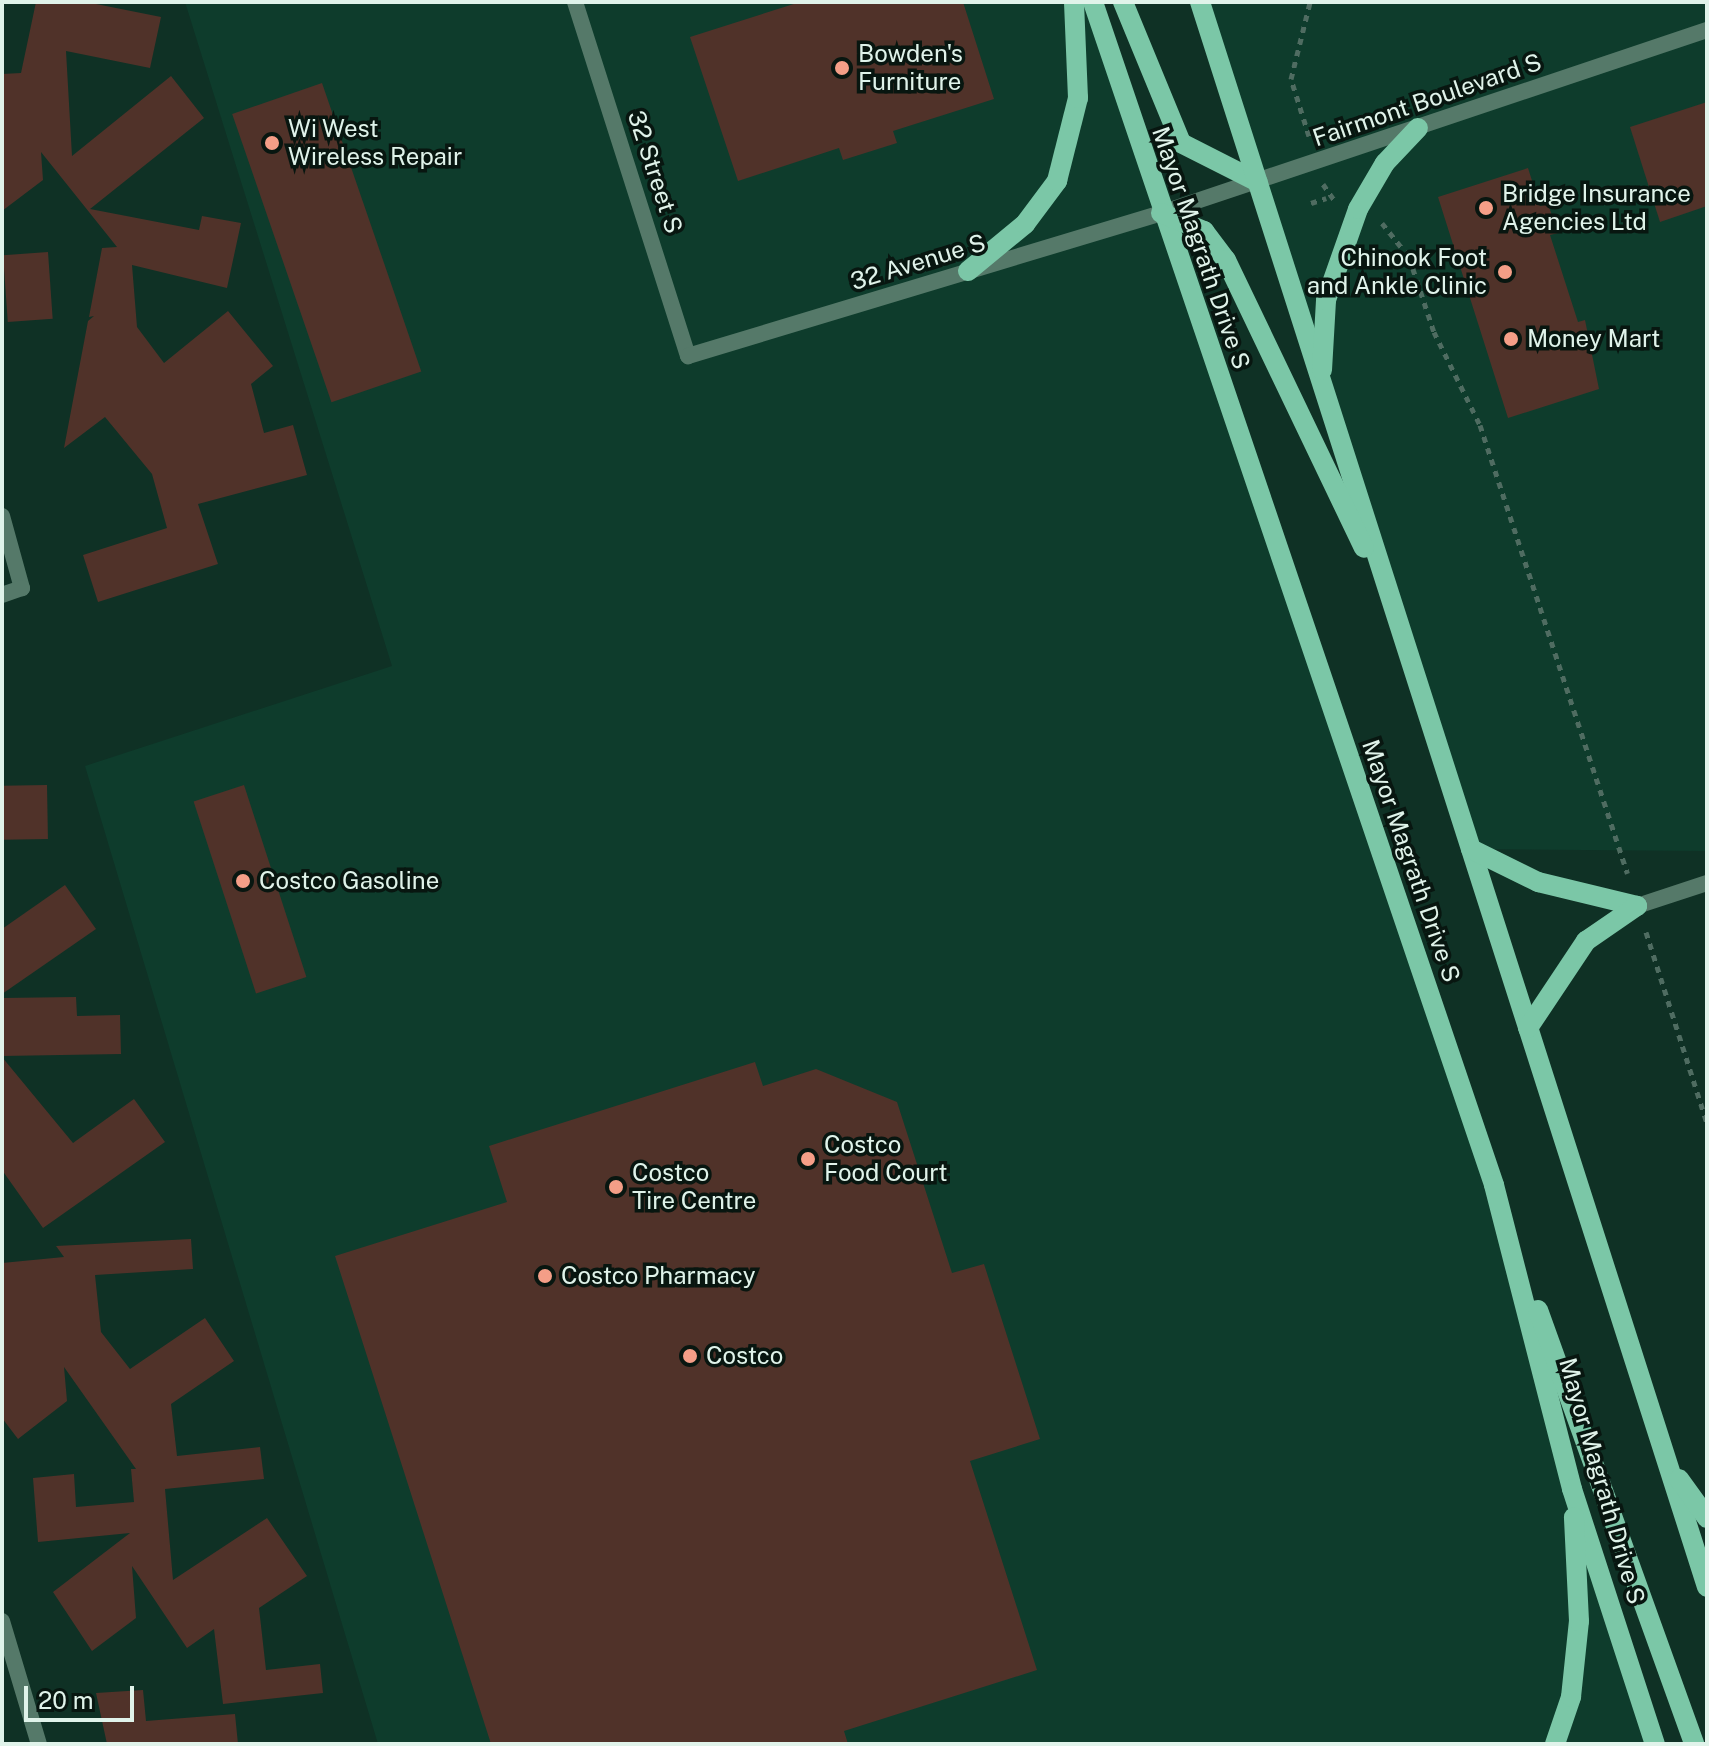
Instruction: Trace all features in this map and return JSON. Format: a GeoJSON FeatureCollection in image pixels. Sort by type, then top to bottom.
{"type":"FeatureCollection","features":[{"type":"Feature","properties":{"kind":"main road"},"geometry":{"type":"LineString","coordinates":[[968,271],[1025,224],[1057,181],[1078,98],[1074,2]]}},
{"type":"Feature","properties":{"kind":"main road","name":"Mayor Magrath Drive S"},"geometry":{"type":"LineString","coordinates":[[1093,2],[1161,213],[1494,1185],[1572,1489],[1655,1744]]}},
{"type":"Feature","properties":{"kind":"main road"},"geometry":{"type":"LineString","coordinates":[[1123,2],[1181,143],[1258,182]]}},
{"type":"Feature","properties":{"kind":"main road"},"geometry":{"type":"LineString","coordinates":[[1200,2],[1707,1587]]}},
{"type":"Feature","properties":{"kind":"main road"},"geometry":{"type":"LineString","coordinates":[[1321,382],[1326,300],[1358,209],[1385,163],[1418,128]]}},
{"type":"Feature","properties":{"kind":"main road"},"geometry":{"type":"LineString","coordinates":[[1161,213],[1204,231],[1226,260],[1397,617]]}},
{"type":"Feature","properties":{"kind":"main road"},"geometry":{"type":"LineString","coordinates":[[1471,849],[1538,882],[1637,906]]}},
{"type":"Feature","properties":{"kind":"main road"},"geometry":{"type":"LineString","coordinates":[[1528,1028],[1586,941],[1637,906]]}},
{"type":"Feature","properties":{"kind":"main road"},"geometry":{"type":"LineString","coordinates":[[1494,1185],[1694,1744]]}},
{"type":"Feature","properties":{"kind":"main road"},"geometry":{"type":"LineString","coordinates":[[1666,1461],[1707,1518]]}},
{"type":"Feature","properties":{"kind":"main road"},"geometry":{"type":"LineString","coordinates":[[1555,1744],[1571,1697],[1579,1621],[1572,1489]]}},
{"type":"Feature","properties":{"kind":"street","name":"32 Street S"},"geometry":{"type":"LineString","coordinates":[[575,2],[688,356]]}},
{"type":"Feature","properties":{"kind":"street","name":"Fairmont Boulevard S"},"geometry":{"type":"LineString","coordinates":[[1161,213],[1707,30]]}},
{"type":"Feature","properties":{"kind":"street","name":"32 Avenue S"},"geometry":{"type":"LineString","coordinates":[[688,356],[1161,213]]}},
{"type":"Feature","properties":{"kind":"street"},"geometry":{"type":"LineString","coordinates":[[2,516],[22,588],[2,595]]}},
{"type":"Feature","properties":{"kind":"street"},"geometry":{"type":"LineString","coordinates":[[1637,906],[1707,883]]}},
{"type":"Feature","properties":{"kind":"street"},"geometry":{"type":"LineString","coordinates":[[2,1621],[39,1744]]}},
{"type":"Feature","properties":{"kind":"path"},"geometry":{"type":"LineString","coordinates":[[1310,2],[1291,79],[1326,198]]}},
{"type":"Feature","properties":{"kind":"path"},"geometry":{"type":"LineString","coordinates":[[1311,203],[1326,198],[1358,209],[1387,227],[1409,257],[1434,332],[1480,425],[1707,1123]]}},
{"type":"Feature","properties":{"kind":"shaded area"},"geometry":{"type":"Polygon","coordinates":[[[185,2],[1091,2],[1494,1185],[1655,1744],[378,1744],[85,766],[392,666],[185,2]]]}},
{"type":"Feature","properties":{"kind":"shaded area"},"geometry":{"type":"Polygon","coordinates":[[[1200,2],[1707,2],[1707,851],[1471,849],[1200,2]]]}},
{"type":"Feature","properties":{"kind":"building"},"geometry":{"type":"Polygon","coordinates":[[[36,2],[86,2],[161,17],[150,68],[66,51],[72,156],[171,76],[204,118],[90,209],[199,230],[202,216],[241,223],[227,288],[132,265],[137,327],[164,363],[228,311],[273,366],[251,384],[264,433],[293,425],[307,475],[198,504],[218,564],[98,602],[83,555],[167,528],[152,474],[105,417],[64,448],[88,321],[94,316],[89,317],[102,248],[117,247],[41,152],[43,180],[2,211],[2,74],[21,73],[36,2]]]}},
{"type":"Feature","properties":{"kind":"building","name":"Bowden's Furniture"},"geometry":{"type":"Polygon","coordinates":[[[800,2],[963,2],[994,99],[893,131],[897,143],[843,160],[839,148],[738,181],[690,37],[800,2]]]}},
{"type":"Feature","properties":{"kind":"building"},"geometry":{"type":"Polygon","coordinates":[[[322,83],[421,371],[331,402],[232,114],[322,83]]]}},
{"type":"Feature","properties":{"kind":"building"},"geometry":{"type":"Polygon","coordinates":[[[1707,102],[1707,206],[1660,222],[1630,127],[1707,102]]]}},
{"type":"Feature","properties":{"kind":"building"},"geometry":{"type":"Polygon","coordinates":[[[1528,168],[1540,206],[1548,204],[1558,233],[1550,235],[1578,322],[1585,320],[1599,389],[1508,418],[1438,197],[1528,168]]]}},
{"type":"Feature","properties":{"kind":"building"},"geometry":{"type":"Polygon","coordinates":[[[48,252],[53,319],[8,322],[3,255],[48,252]]]}},
{"type":"Feature","properties":{"kind":"building"},"geometry":{"type":"Polygon","coordinates":[[[47,785],[48,839],[3,840],[2,786],[47,785]]]}},
{"type":"Feature","properties":{"kind":"building"},"geometry":{"type":"Polygon","coordinates":[[[244,785],[306,977],[256,993],[194,801],[244,785]]]}},
{"type":"Feature","properties":{"kind":"building"},"geometry":{"type":"Polygon","coordinates":[[[65,885],[96,929],[2,994],[2,929],[65,885]]]}},
{"type":"Feature","properties":{"kind":"building"},"geometry":{"type":"Polygon","coordinates":[[[76,997],[77,1016],[120,1015],[121,1054],[2,1056],[2,998],[76,997]]]}},
{"type":"Feature","properties":{"kind":"building"},"geometry":{"type":"Polygon","coordinates":[[[2,1057],[73,1143],[134,1099],[165,1142],[43,1228],[2,1170],[2,1057]]]}},
{"type":"Feature","properties":{"kind":"building","name":"Costco"},"geometry":{"type":"Polygon","coordinates":[[[755,1062],[763,1086],[816,1069],[897,1102],[952,1273],[984,1264],[1040,1439],[970,1461],[1037,1670],[844,1731],[848,1744],[491,1744],[335,1256],[507,1202],[489,1146],[755,1062]]]}},
{"type":"Feature","properties":{"kind":"building"},"geometry":{"type":"Polygon","coordinates":[[[191,1239],[193,1269],[95,1275],[101,1332],[130,1369],[205,1318],[234,1361],[171,1404],[177,1456],[260,1447],[264,1479],[165,1489],[173,1580],[267,1518],[307,1576],[259,1608],[266,1670],[320,1664],[323,1693],[223,1704],[214,1629],[187,1648],[132,1566],[136,1618],[92,1651],[53,1592],[130,1533],[38,1542],[33,1478],[74,1474],[76,1507],[134,1502],[131,1469],[136,1469],[64,1367],[67,1401],[18,1439],[2,1418],[2,1263],[64,1257],[56,1246],[191,1239]]]}},
{"type":"Feature","properties":{"kind":"building"},"geometry":{"type":"Polygon","coordinates":[[[143,1690],[146,1721],[235,1714],[238,1744],[107,1744],[96,1693],[143,1690]]]}},
{"type":"Feature","properties":{"kind":"place","name":"Bowden's Furniture"},"geometry":{"type":"Point","coordinates":[842,68]}},
{"type":"Feature","properties":{"kind":"place","name":"Wi West Wireless Repair"},"geometry":{"type":"Point","coordinates":[272,143]}},
{"type":"Feature","properties":{"kind":"place","name":"Bridge Insurance Agencies Ltd"},"geometry":{"type":"Point","coordinates":[1486,208]}},
{"type":"Feature","properties":{"kind":"place","name":"Chinook Foot and Ankle Clinic"},"geometry":{"type":"Point","coordinates":[1505,272]}},
{"type":"Feature","properties":{"kind":"place","name":"Money Mart"},"geometry":{"type":"Point","coordinates":[1511,339]}},
{"type":"Feature","properties":{"kind":"place","name":"Costco Gasoline"},"geometry":{"type":"Point","coordinates":[243,881]}},
{"type":"Feature","properties":{"kind":"place","name":"Costco Food Court"},"geometry":{"type":"Point","coordinates":[808,1159]}},
{"type":"Feature","properties":{"kind":"place","name":"Costco Tire Centre"},"geometry":{"type":"Point","coordinates":[616,1187]}},
{"type":"Feature","properties":{"kind":"place","name":"Costco Pharmacy"},"geometry":{"type":"Point","coordinates":[545,1276]}},
{"type":"Feature","properties":{"kind":"place","name":"Costco"},"geometry":{"type":"Point","coordinates":[690,1356]}}]}
